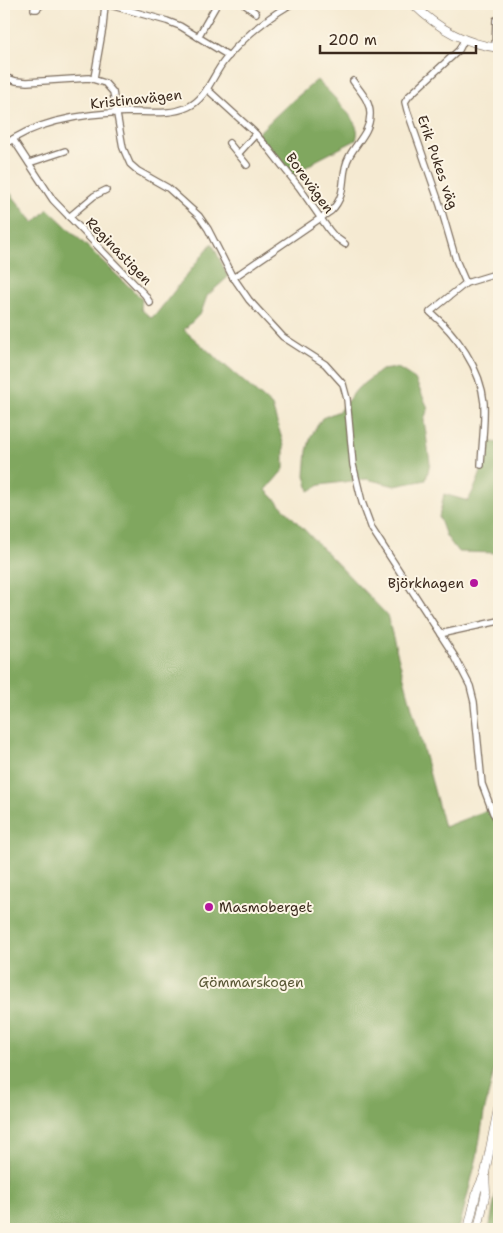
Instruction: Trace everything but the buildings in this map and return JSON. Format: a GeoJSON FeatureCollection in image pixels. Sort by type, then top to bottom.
{"type":"FeatureCollection","features":[{"type":"Feature","properties":{"kind":"main road"},"geometry":{"type":"LineString","coordinates":[[413,4],[433,22],[464,40],[497,48]]}},
{"type":"Feature","properties":{"kind":"main road"},"geometry":{"type":"LineString","coordinates":[[470,1229],[476,1191],[485,1172],[499,1104]]}},
{"type":"Feature","properties":{"kind":"main road"},"geometry":{"type":"LineString","coordinates":[[478,1229],[486,1192],[485,1172]]}},
{"type":"Feature","properties":{"kind":"street"},"geometry":{"type":"LineString","coordinates":[[34,9],[37,10],[42,4]]}},
{"type":"Feature","properties":{"kind":"street"},"geometry":{"type":"LineString","coordinates":[[94,78],[105,4],[167,21],[229,56]]}},
{"type":"Feature","properties":{"kind":"street"},"geometry":{"type":"LineString","coordinates":[[198,37],[217,4]]}},
{"type":"Feature","properties":{"kind":"street"},"geometry":{"type":"LineString","coordinates":[[244,4],[256,13]]}},
{"type":"Feature","properties":{"kind":"street","name":"Kristinavägen"},"geometry":{"type":"LineString","coordinates":[[4,145],[13,138],[31,130],[58,122],[118,113],[169,111],[185,108],[200,99],[217,71],[229,56],[262,23],[292,4]]}},
{"type":"Feature","properties":{"kind":"street"},"geometry":{"type":"LineString","coordinates":[[496,20],[497,48]]}},
{"type":"Feature","properties":{"kind":"street","name":"Erik Pukes väg"},"geometry":{"type":"LineString","coordinates":[[464,40],[459,50],[409,96],[405,102],[440,205],[456,260],[466,283]]}},
{"type":"Feature","properties":{"kind":"street"},"geometry":{"type":"LineString","coordinates":[[4,77],[27,82],[82,77],[94,78],[105,83],[113,92],[123,148],[130,164],[138,171],[168,188],[200,216],[233,278],[249,300],[283,337],[325,364],[343,384],[347,399],[355,476],[360,497],[369,522],[459,663],[472,692],[482,784],[493,813],[499,822]]}},
{"type":"Feature","properties":{"kind":"street"},"geometry":{"type":"LineString","coordinates":[[233,278],[331,211],[339,202],[348,160],[369,123],[368,102],[353,82]]}},
{"type":"Feature","properties":{"kind":"street","name":"Borevägen"},"geometry":{"type":"LineString","coordinates":[[207,89],[256,134],[296,183],[334,236],[346,244]]}},
{"type":"Feature","properties":{"kind":"street"},"geometry":{"type":"LineString","coordinates":[[239,152],[256,134]]}},
{"type":"Feature","properties":{"kind":"street","name":"Reginastigen"},"geometry":{"type":"LineString","coordinates":[[13,138],[53,200],[145,295],[150,303]]}},
{"type":"Feature","properties":{"kind":"street"},"geometry":{"type":"LineString","coordinates":[[229,142],[239,152],[247,165]]}},
{"type":"Feature","properties":{"kind":"street"},"geometry":{"type":"LineString","coordinates":[[29,163],[65,152]]}},
{"type":"Feature","properties":{"kind":"street","name":"Reginastigen"},"geometry":{"type":"LineString","coordinates":[[69,217],[89,200],[106,190]]}},
{"type":"Feature","properties":{"kind":"street"},"geometry":{"type":"LineString","coordinates":[[481,464],[484,407],[478,376],[456,339],[430,312],[466,283],[499,273]]}},
{"type":"Feature","properties":{"kind":"street"},"geometry":{"type":"LineString","coordinates":[[440,634],[499,621]]}},
{"type":"Feature","properties":{"kind":"green space"},"geometry":{"type":"Polygon","coordinates":[[[317,80],[350,116],[357,129],[357,137],[356,140],[317,160],[293,176],[257,134],[317,80]]]}},
{"type":"Feature","properties":{"kind":"green space","name":"Gömmarskogen"},"geometry":{"type":"Polygon","coordinates":[[[4,185],[34,223],[48,209],[142,299],[141,309],[151,318],[212,243],[228,277],[207,296],[201,313],[184,330],[272,406],[284,446],[284,469],[266,490],[387,615],[444,827],[493,808],[499,819],[499,1050],[484,1113],[477,1157],[459,1229],[4,1229],[4,185]]]}},
{"type":"Feature","properties":{"kind":"green space"},"geometry":{"type":"Polygon","coordinates":[[[398,368],[415,379],[428,408],[424,420],[430,463],[426,480],[395,486],[367,479],[320,485],[309,491],[305,475],[307,451],[311,436],[322,418],[339,411],[358,388],[381,370],[398,368]]]}},
{"type":"Feature","properties":{"kind":"green space"},"geometry":{"type":"Polygon","coordinates":[[[486,441],[499,443],[499,553],[458,552],[446,536],[439,517],[444,494],[468,501],[481,472],[486,441]]]}},
{"type":"Feature","properties":{"kind":"green space"},"geometry":{"type":"Polygon","coordinates":[[[499,1176],[499,1229],[489,1229],[490,1225],[499,1176]]]}},
{"type":"Feature","properties":{"kind":"place","name":"Björkhagen"},"geometry":{"type":"Point","coordinates":[474,583]}},
{"type":"Feature","properties":{"kind":"place","name":"Masmoberget"},"geometry":{"type":"Point","coordinates":[209,907]}}]}
